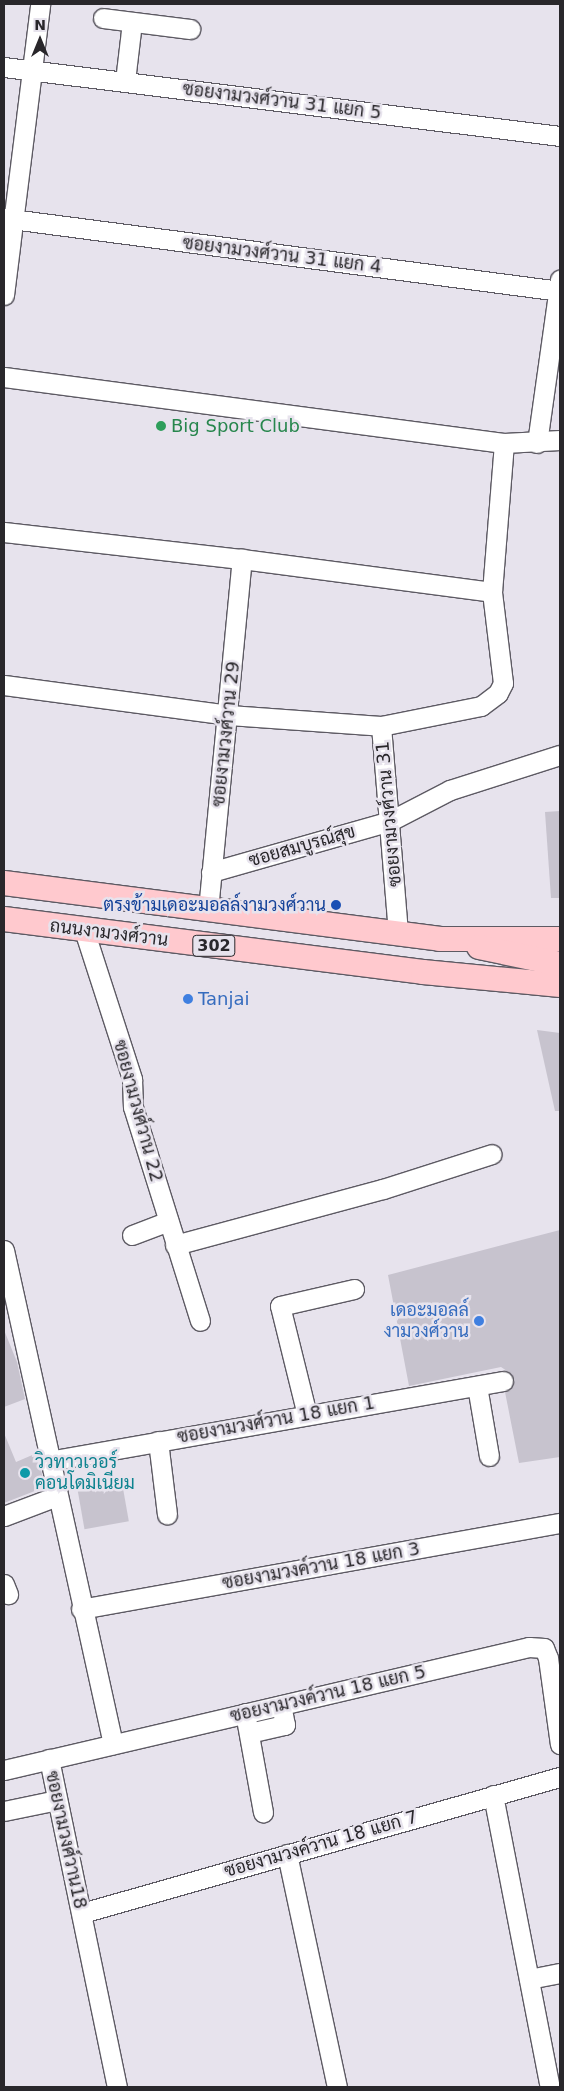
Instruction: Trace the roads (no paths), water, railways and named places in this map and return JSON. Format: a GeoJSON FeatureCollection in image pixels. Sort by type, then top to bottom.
{"type":"FeatureCollection","features":[{"type":"Feature","properties":{"kind":"main road","name":"ถนนงามวงศ์วาน"},"geometry":{"type":"LineString","coordinates":[[4,883],[440,940],[560,964]]}},
{"type":"Feature","properties":{"kind":"main road","name":"ถนนงามวงศ์วาน"},"geometry":{"type":"LineString","coordinates":[[4,920],[423,972],[560,984]]}},
{"type":"Feature","properties":{"kind":"main road","name":"ถนนงามวงศ์วาน"},"geometry":{"type":"LineString","coordinates":[[440,940],[560,939]]}},
{"type":"Feature","properties":{"kind":"main road","name":"ถนนงามวงศ์วาน"},"geometry":{"type":"LineString","coordinates":[[423,972],[499,991],[560,1001]]}},
{"type":"Feature","properties":{"kind":"street"},"geometry":{"type":"LineString","coordinates":[[4,295],[8,219],[32,70],[40,4]]}},
{"type":"Feature","properties":{"kind":"street"},"geometry":{"type":"LineString","coordinates":[[103,18],[190,29]]}},
{"type":"Feature","properties":{"kind":"street"},"geometry":{"type":"LineString","coordinates":[[125,81],[132,22]]}},
{"type":"Feature","properties":{"kind":"street","name":"ซอยงามวงศ์วาน 31 แยก 5"},"geometry":{"type":"LineString","coordinates":[[4,67],[560,136]]}},
{"type":"Feature","properties":{"kind":"street","name":"ซอยงามวงศ์วาน 31 แยก 4"},"geometry":{"type":"LineString","coordinates":[[8,219],[560,287]]}},
{"type":"Feature","properties":{"kind":"street"},"geometry":{"type":"LineString","coordinates":[[537,443],[560,287]]}},
{"type":"Feature","properties":{"kind":"street"},"geometry":{"type":"LineString","coordinates":[[4,377],[504,442],[537,443],[560,440]]}},
{"type":"Feature","properties":{"kind":"street","name":"ซอยงามวงศ์วาน 31"},"geometry":{"type":"LineString","coordinates":[[398,934],[381,726],[481,706],[498,693],[503,669],[492,592],[504,442]]}},
{"type":"Feature","properties":{"kind":"street"},"geometry":{"type":"LineString","coordinates":[[4,532],[242,559],[492,592]]}},
{"type":"Feature","properties":{"kind":"street","name":"ซอยงามวงศ์วาน 29"},"geometry":{"type":"LineString","coordinates":[[208,910],[229,715],[242,559]]}},
{"type":"Feature","properties":{"kind":"street"},"geometry":{"type":"LineString","coordinates":[[4,685],[229,715],[381,726]]}},
{"type":"Feature","properties":{"kind":"street","name":"ซอยสมบูรณ์สุข"},"geometry":{"type":"LineString","coordinates":[[211,872],[390,821],[450,790],[560,755]]}},
{"type":"Feature","properties":{"kind":"street","name":"ซอยงามวงศ์วาน 22"},"geometry":{"type":"LineString","coordinates":[[84,930],[132,1079],[132,1107],[200,1321]]}},
{"type":"Feature","properties":{"kind":"street"},"geometry":{"type":"LineString","coordinates":[[175,1245],[458,1167],[492,1154]]}},
{"type":"Feature","properties":{"kind":"street"},"geometry":{"type":"LineString","coordinates":[[132,1235],[168,1221]]}},
{"type":"Feature","properties":{"kind":"street"},"geometry":{"type":"LineString","coordinates":[[4,1250],[112,1744]]}},
{"type":"Feature","properties":{"kind":"street"},"geometry":{"type":"LineString","coordinates":[[306,1415],[280,1306],[354,1289]]}},
{"type":"Feature","properties":{"kind":"street","name":"ซอยงามวงศ์วาน 18 แยก 1"},"geometry":{"type":"LineString","coordinates":[[49,1461],[503,1381]]}},
{"type":"Feature","properties":{"kind":"street"},"geometry":{"type":"LineString","coordinates":[[477,1386],[489,1456]]}},
{"type":"Feature","properties":{"kind":"street"},"geometry":{"type":"LineString","coordinates":[[158,1441],[167,1514]]}},
{"type":"Feature","properties":{"kind":"street"},"geometry":{"type":"LineString","coordinates":[[4,1516],[57,1496]]}},
{"type":"Feature","properties":{"kind":"street","name":"ซอยงามวงค์วาน 18 แยก 3"},"geometry":{"type":"LineString","coordinates":[[81,1609],[560,1523]]}},
{"type":"Feature","properties":{"kind":"street","name":"ซอยงามวงค์วาน 18 แยก 5"},"geometry":{"type":"LineString","coordinates":[[112,1744],[528,1647],[544,1648],[560,1744]]}},
{"type":"Feature","properties":{"kind":"street"},"geometry":{"type":"LineString","coordinates":[[249,1734],[286,1725],[280,1705]]}},
{"type":"Feature","properties":{"kind":"street"},"geometry":{"type":"LineString","coordinates":[[245,1714],[264,1812]]}},
{"type":"Feature","properties":{"kind":"street","name":"ซอยงามวงศ์วาน18"},"geometry":{"type":"LineString","coordinates":[[112,1744],[49,1759],[117,2087]]}},
{"type":"Feature","properties":{"kind":"street"},"geometry":{"type":"LineString","coordinates":[[4,1770],[49,1759]]}},
{"type":"Feature","properties":{"kind":"street","name":"ซอยงามวงค์วาน 18 แยก 7"},"geometry":{"type":"LineString","coordinates":[[82,1913],[493,1795],[552,1782],[560,1777]]}},
{"type":"Feature","properties":{"kind":"street"},"geometry":{"type":"LineString","coordinates":[[493,1795],[550,2087]]}},
{"type":"Feature","properties":{"kind":"street"},"geometry":{"type":"LineString","coordinates":[[4,1811],[57,1800]]}},
{"type":"Feature","properties":{"kind":"street"},"geometry":{"type":"LineString","coordinates":[[287,1854],[337,2087]]}},
{"type":"Feature","properties":{"kind":"street"},"geometry":{"type":"LineString","coordinates":[[529,1979],[560,1973]]}},
{"type":"Feature","properties":{"kind":"place","name":"Big Sport Club"},"geometry":{"type":"Point","coordinates":[161,426]}},
{"type":"Feature","properties":{"kind":"place","name":"ตรงข้ามเดอะมอลล์งามวงศ์วาน"},"geometry":{"type":"Point","coordinates":[336,905]}},
{"type":"Feature","properties":{"kind":"place","name":"Tanjai"},"geometry":{"type":"Point","coordinates":[188,999]}},
{"type":"Feature","properties":{"kind":"place","name":"เดอะมอลล์ งามวงศ์วาน"},"geometry":{"type":"Point","coordinates":[479,1321]}},
{"type":"Feature","properties":{"kind":"place","name":"วิวทาวเวอร์ คอนโดมิเนียม"},"geometry":{"type":"Point","coordinates":[25,1473]}}]}
